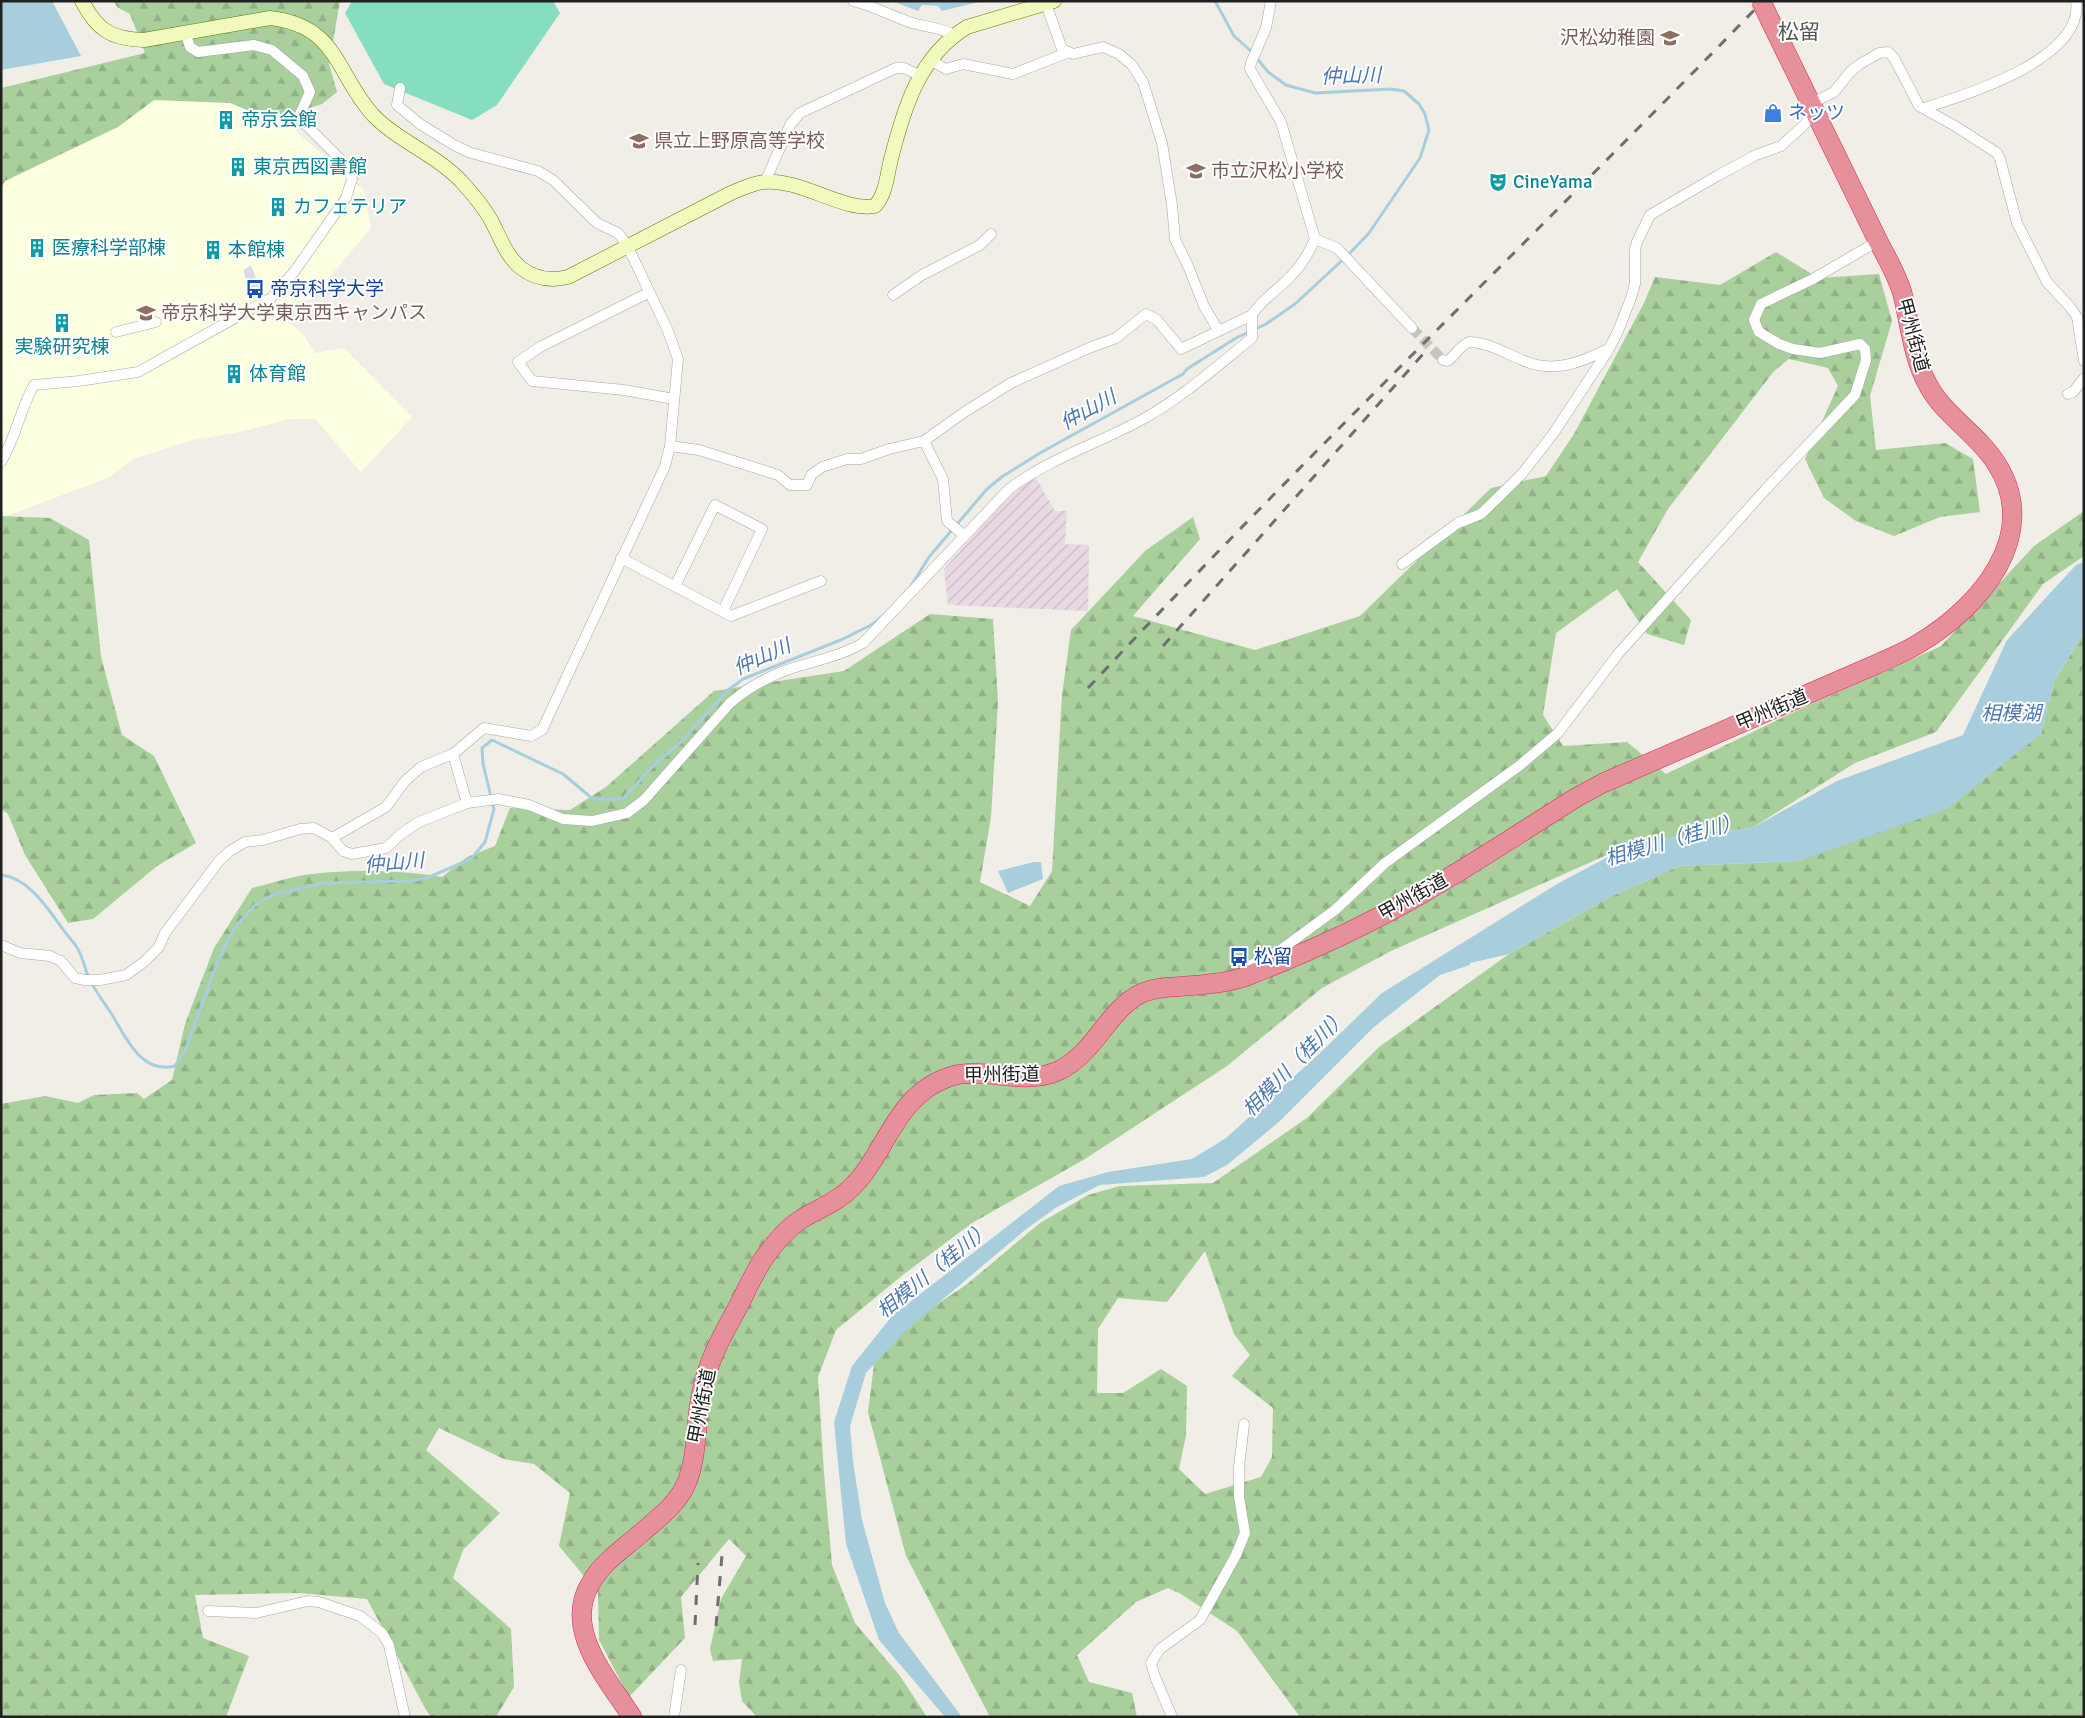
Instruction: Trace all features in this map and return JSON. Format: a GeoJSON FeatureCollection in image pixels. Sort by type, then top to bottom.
{"type":"FeatureCollection","features":[{"type":"Feature","properties":{"kind":"highway","name":"甲州街道"},"geometry":{"type":"LineString","coordinates":[[632,1717],[588,1646],[582,1623],[584,1596],[590,1583],[599,1571],[669,1509],[686,1485],[691,1465],[700,1396],[711,1357],[761,1262],[774,1244],[798,1221],[836,1200],[850,1189],[861,1176],[898,1116],[924,1089],[950,1077],[969,1073],[1022,1078],[1049,1074],[1062,1069],[1079,1057],[1124,1005],[1146,991],[1241,979],[1285,962],[1426,892],[1577,797],[1917,645],[1962,612],[1983,589],[1998,566],[2008,542],[2014,515],[2012,499],[2002,472],[1989,453],[1946,409],[1928,385],[1918,362],[1894,269],[1878,241],[1761,1]]}},
{"type":"Feature","properties":{"kind":"street"},"geometry":{"type":"LineString","coordinates":[[82,1],[89,15],[98,26],[118,38],[144,40],[270,18],[286,20],[310,30],[321,38],[331,50],[372,114],[386,127],[424,151],[460,180],[490,219],[515,262],[522,270],[548,280],[568,277],[730,193],[765,182],[784,183],[859,206],[875,206],[882,194],[900,124],[921,76],[938,50],[954,35],[983,21],[1048,3],[1062,49],[1072,54],[1103,47],[1119,54],[1132,65],[1143,82],[1162,143],[1172,205],[1175,239],[1204,306],[1218,330]]}},
{"type":"Feature","properties":{"kind":"street"},"geometry":{"type":"LineString","coordinates":[[853,1],[888,12],[909,22],[954,35]]}},
{"type":"Feature","properties":{"kind":"street"},"geometry":{"type":"LineString","coordinates":[[1,946],[20,953],[50,956],[61,961],[76,978],[100,980],[126,975],[144,962],[159,947],[165,933],[219,861],[230,851],[245,842],[263,840],[300,829],[314,828],[332,838],[343,851],[352,854],[386,848],[401,834],[419,822],[467,803],[498,799],[529,805],[564,819],[592,821],[627,813],[644,800],[730,703],[746,690],[765,679],[836,656],[863,643],[1000,497],[1028,475],[1143,419],[1170,403],[1252,338],[1252,315],[1256,308],[1292,275],[1304,260],[1315,239],[1281,122],[1250,70],[1250,63],[1266,28],[1271,1]]}},
{"type":"Feature","properties":{"kind":"street"},"geometry":{"type":"LineString","coordinates":[[1924,108],[1993,86],[2046,58],[2070,34],[2078,13],[2076,1]]}},
{"type":"Feature","properties":{"kind":"street"},"geometry":{"type":"LineString","coordinates":[[1,462],[7,453],[28,395],[34,385],[79,381],[138,372],[271,298],[294,272],[346,198],[352,179],[347,166],[303,122],[300,114],[310,92],[303,76],[272,50],[254,45],[198,52],[190,47],[185,32]]}},
{"type":"Feature","properties":{"kind":"street"},"geometry":{"type":"LineString","coordinates":[[1402,564],[1458,523],[1481,514],[1522,474],[1553,434],[1609,349],[1632,298],[1635,284],[1635,249],[1650,215],[1678,197],[1740,163],[1781,146],[1804,125],[1812,108],[1834,92],[1851,71],[1884,51],[1894,58],[1915,102],[1997,153],[2017,223],[2047,282],[2070,307],[2077,318],[2084,361]]}},
{"type":"Feature","properties":{"kind":"street"},"geometry":{"type":"LineString","coordinates":[[930,60],[946,69],[963,64],[1013,74],[1069,52]]}},
{"type":"Feature","properties":{"kind":"street"},"geometry":{"type":"LineString","coordinates":[[765,182],[790,125],[800,113],[896,68],[904,68],[921,76]]}},
{"type":"Feature","properties":{"kind":"street"},"geometry":{"type":"LineString","coordinates":[[332,838],[386,807],[406,781],[421,767],[453,754],[484,728],[532,736],[542,730],[665,466],[670,446],[678,358],[668,331],[627,245],[618,233],[597,223],[553,180],[538,171],[471,153],[420,124],[398,105],[400,88]]}},
{"type":"Feature","properties":{"kind":"street"},"geometry":{"type":"LineString","coordinates":[[893,295],[922,275],[980,245],[991,234]]}},
{"type":"Feature","properties":{"kind":"street"},"geometry":{"type":"LineString","coordinates":[[1315,239],[1337,248],[1412,328]]}},
{"type":"Feature","properties":{"kind":"street"},"geometry":{"type":"LineString","coordinates":[[1241,979],[1243,970],[1279,951],[1335,910],[1385,863],[1519,766],[1558,733],[1618,654],[1766,489],[1855,395],[1866,360],[1865,349],[1860,344],[1820,353],[1793,349],[1779,344],[1759,332],[1754,320],[1761,304],[1813,279],[1878,241]]}},
{"type":"Feature","properties":{"kind":"street"},"geometry":{"type":"LineString","coordinates":[[648,292],[540,346],[518,362],[532,381],[624,390],[674,399]]}},
{"type":"Feature","properties":{"kind":"street"},"geometry":{"type":"LineString","coordinates":[[670,446],[699,450],[778,475],[790,485],[807,485],[812,474],[822,467],[847,459],[861,460],[889,449],[924,441],[963,413],[1011,383],[1116,338],[1146,314],[1158,320],[1181,350],[1218,330],[1252,315]]}},
{"type":"Feature","properties":{"kind":"street"},"geometry":{"type":"LineString","coordinates":[[116,332],[156,322]]}},
{"type":"Feature","properties":{"kind":"street"},"geometry":{"type":"LineString","coordinates":[[1443,360],[1450,360],[1460,348],[1470,342],[1496,348],[1531,364],[1543,366],[1564,367],[1573,365],[1609,349]]}},
{"type":"Feature","properties":{"kind":"street"},"geometry":{"type":"LineString","coordinates":[[2068,394],[2073,392],[2084,378]]}},
{"type":"Feature","properties":{"kind":"street"},"geometry":{"type":"LineString","coordinates":[[924,441],[943,479],[947,522],[965,536]]}},
{"type":"Feature","properties":{"kind":"street"},"geometry":{"type":"LineString","coordinates":[[674,586],[715,505],[762,529],[723,611]]}},
{"type":"Feature","properties":{"kind":"street"},"geometry":{"type":"LineString","coordinates":[[622,558],[731,616],[821,581]]}},
{"type":"Feature","properties":{"kind":"street"},"geometry":{"type":"LineString","coordinates":[[453,754],[467,803]]}},
{"type":"Feature","properties":{"kind":"street"},"geometry":{"type":"LineString","coordinates":[[1172,1717],[1151,1664],[1160,1649],[1200,1620],[1232,1564],[1245,1533],[1239,1497],[1239,1467],[1244,1424]]}},
{"type":"Feature","properties":{"kind":"street"},"geometry":{"type":"LineString","coordinates":[[208,1610],[256,1613],[308,1601],[319,1602],[360,1616],[382,1633],[389,1645],[405,1717]]}},
{"type":"Feature","properties":{"kind":"street"},"geometry":{"type":"LineString","coordinates":[[674,1717],[681,1670]]}},
{"type":"Feature","properties":{"kind":"shaded area","name":"帝京科学大学東京西キャンパス"},"geometry":{"type":"Polygon","coordinates":[[[256,96],[364,191],[371,228],[311,299],[292,303],[288,322],[302,333],[315,353],[344,348],[412,417],[361,472],[315,419],[289,419],[244,431],[193,440],[133,459],[110,477],[1,518],[1,116],[141,101],[256,96]]]}},
{"type":"Feature","properties":{"kind":"shaded area"},"geometry":{"type":"Polygon","coordinates":[[[251,265],[263,297],[259,298],[253,293],[245,277],[244,270],[251,265]]]}},
{"type":"Feature","properties":{"kind":"shaded area"},"geometry":{"type":"Polygon","coordinates":[[[1036,478],[1055,511],[1067,511],[1065,544],[1089,545],[1088,611],[948,605],[944,569],[997,509],[1023,485],[1036,478]]]}},
{"type":"Feature","properties":{"kind":"green space"},"geometry":{"type":"Polygon","coordinates":[[[114,1],[340,1],[329,64],[337,92],[322,104],[271,120],[230,103],[154,100],[118,127],[5,181],[1,188],[1,88],[145,53],[130,14],[117,7],[114,1]]]}},
{"type":"Feature","properties":{"kind":"green space"},"geometry":{"type":"Polygon","coordinates":[[[352,1],[553,1],[560,13],[497,105],[472,120],[384,84],[345,13],[352,1]]]}},
{"type":"Feature","properties":{"kind":"green space"},"geometry":{"type":"Polygon","coordinates":[[[1776,252],[1818,278],[1879,274],[1892,321],[1870,396],[1876,450],[1945,443],[1973,459],[1980,512],[1940,517],[1894,536],[1856,521],[1824,498],[1805,459],[1838,386],[1828,368],[1789,359],[1774,371],[1668,509],[1638,562],[1691,620],[1684,645],[1647,634],[1617,589],[1556,633],[1543,715],[1563,746],[1627,742],[1666,774],[1794,712],[1941,646],[2034,546],[2084,511],[2084,556],[2043,584],[1936,732],[1855,763],[1752,828],[1636,842],[1391,951],[1322,988],[1227,1066],[1085,1159],[972,1223],[904,1274],[836,1330],[818,1377],[832,1565],[855,1623],[900,1676],[927,1717],[757,1717],[742,1701],[739,1682],[742,1659],[713,1661],[710,1649],[721,1599],[746,1556],[729,1539],[681,1597],[685,1638],[629,1697],[599,1640],[598,1593],[559,1546],[570,1493],[534,1464],[504,1459],[439,1428],[426,1450],[500,1513],[463,1550],[453,1578],[511,1629],[514,1687],[496,1717],[431,1717],[367,1599],[299,1593],[195,1595],[203,1638],[249,1656],[226,1717],[1,1717],[1,1104],[45,1096],[78,1103],[94,1095],[137,1093],[144,1099],[172,1080],[185,1024],[214,948],[252,888],[304,875],[355,871],[442,877],[467,857],[495,846],[510,808],[570,810],[606,787],[714,691],[844,671],[930,614],[993,619],[998,702],[991,817],[980,882],[1030,906],[1052,871],[1062,695],[1071,630],[1145,551],[1193,517],[1200,539],[1133,616],[1255,650],[1360,616],[1491,488],[1546,476],[1574,434],[1644,303],[1655,277],[1720,285],[1776,252]]]}},
{"type":"Feature","properties":{"kind":"green space"},"geometry":{"type":"Polygon","coordinates":[[[1,516],[50,518],[89,540],[101,657],[122,735],[154,756],[196,843],[157,866],[93,919],[68,923],[25,855],[8,814],[1,809],[1,516]]]}},
{"type":"Feature","properties":{"kind":"green space"},"geometry":{"type":"Polygon","coordinates":[[[2084,632],[2084,1717],[1300,1717],[1237,1631],[1181,1594],[1168,1588],[1136,1602],[1077,1655],[1089,1682],[1132,1693],[1137,1717],[990,1717],[906,1556],[868,1412],[874,1364],[901,1328],[966,1285],[1040,1223],[1088,1195],[1120,1186],[1213,1183],[1308,1117],[1379,1047],[1509,954],[1608,898],[1679,866],[1799,861],[2041,734],[2054,682],[2084,632]],[[1205,1251],[1167,1302],[1118,1298],[1098,1329],[1097,1393],[1123,1393],[1161,1369],[1187,1386],[1186,1435],[1179,1469],[1205,1494],[1261,1477],[1272,1457],[1273,1408],[1232,1376],[1250,1355],[1234,1334],[1205,1251]]]}},
{"type":"Feature","properties":{"kind":"water"},"geometry":{"type":"Polygon","coordinates":[[[1,1],[52,1],[81,56],[1,70],[1,1]]]}},
{"type":"Feature","properties":{"kind":"water"},"geometry":{"type":"Polygon","coordinates":[[[892,1],[983,1],[942,11],[938,6],[922,5],[918,11],[892,1]]]}},
{"type":"Feature","properties":{"kind":"water","name":"相模湖"},"geometry":{"type":"Polygon","coordinates":[[[2084,562],[2084,632],[2054,682],[2041,734],[1947,809],[1799,861],[1679,866],[1608,898],[1509,954],[1470,963],[1470,965],[1440,975],[1374,1027],[1280,1121],[1227,1165],[1204,1177],[1100,1185],[1057,1207],[1025,1230],[904,1332],[866,1373],[850,1426],[853,1461],[862,1520],[885,1603],[899,1633],[962,1717],[945,1717],[879,1640],[846,1544],[834,1422],[852,1366],[892,1316],[1059,1186],[1108,1172],[1192,1159],[1226,1138],[1319,1054],[1382,993],[1557,884],[1636,842],[1752,828],[1837,781],[1963,735],[2007,640],[2076,565],[2084,562]]]}},
{"type":"Feature","properties":{"kind":"water"},"geometry":{"type":"Polygon","coordinates":[[[1041,862],[1043,879],[1008,893],[998,871],[1041,862]]]}},
{"type":"Feature","properties":{"kind":"waterway","name":"仲山川"},"geometry":{"type":"LineString","coordinates":[[911,586],[929,557],[987,489],[1003,476],[1040,453],[1183,374],[1187,369],[1236,338],[1266,324],[1295,304],[1369,233],[1420,158],[1429,130],[1425,114],[1419,104],[1404,91],[1391,89],[1315,93],[1286,85],[1268,72],[1252,52],[1234,36],[1215,1]]}},
{"type":"Feature","properties":{"kind":"waterway","name":"仲山川"},"geometry":{"type":"LineString","coordinates":[[1,875],[20,881],[36,895],[64,930],[78,950],[94,987],[136,1052],[153,1065],[163,1067],[175,1066],[185,1051],[219,958],[234,929],[255,905],[273,895],[324,883],[409,881],[427,878],[471,859],[485,842],[494,809],[483,764],[482,748],[492,740],[563,774],[593,799],[623,799],[653,766],[683,740],[728,690],[743,679],[843,639],[873,624],[885,614]]}},
{"type":"Feature","properties":{"kind":"tunnel"},"geometry":{"type":"LineString","coordinates":[[1412,328],[1443,360]]}},
{"type":"Feature","properties":{"kind":"railway"},"geometry":{"type":"LineString","coordinates":[[1088,688],[1254,514],[1763,1]]}},
{"type":"Feature","properties":{"kind":"railway"},"geometry":{"type":"LineString","coordinates":[[1163,646],[1424,353]]}},
{"type":"Feature","properties":{"kind":"railway"},"geometry":{"type":"LineString","coordinates":[[716,1626],[722,1555]]}},
{"type":"Feature","properties":{"kind":"railway"},"geometry":{"type":"LineString","coordinates":[[695,1625],[698,1563]]}},
{"type":"Feature","properties":{"kind":"place","name":"沢松幼稚園"},"geometry":{"type":"Point","coordinates":[1670,38]}},
{"type":"Feature","properties":{"kind":"place","name":"ネッツ"},"geometry":{"type":"Point","coordinates":[1773,113]}},
{"type":"Feature","properties":{"kind":"place","name":"帝京会館"},"geometry":{"type":"Point","coordinates":[226,120]}},
{"type":"Feature","properties":{"kind":"place","name":"県立上野原高等学校"},"geometry":{"type":"Point","coordinates":[639,141]}},
{"type":"Feature","properties":{"kind":"place","name":"東京西図書館"},"geometry":{"type":"Point","coordinates":[238,167]}},
{"type":"Feature","properties":{"kind":"place","name":"市立沢松小学校"},"geometry":{"type":"Point","coordinates":[1196,171]}},
{"type":"Feature","properties":{"kind":"place","name":"CineYama"},"geometry":{"type":"Point","coordinates":[1498,182]}},
{"type":"Feature","properties":{"kind":"place","name":"カフェテリア"},"geometry":{"type":"Point","coordinates":[278,207]}},
{"type":"Feature","properties":{"kind":"place","name":"医療科学部棟"},"geometry":{"type":"Point","coordinates":[37,248]}},
{"type":"Feature","properties":{"kind":"place","name":"本館棟"},"geometry":{"type":"Point","coordinates":[213,250]}},
{"type":"Feature","properties":{"kind":"place","name":"帝京科学大学"},"geometry":{"type":"Point","coordinates":[255,289]}},
{"type":"Feature","properties":{"kind":"place","name":"帝京科学大学東京西キャンパス"},"geometry":{"type":"Point","coordinates":[146,313]}},
{"type":"Feature","properties":{"kind":"place","name":"実験研究棟"},"geometry":{"type":"Point","coordinates":[62,323]}},
{"type":"Feature","properties":{"kind":"place","name":"体育館"},"geometry":{"type":"Point","coordinates":[234,374]}},
{"type":"Feature","properties":{"kind":"place","name":"松留"},"geometry":{"type":"Point","coordinates":[1239,957]}},
{"type":"Feature","properties":{"kind":"district","name":"松留"},"geometry":{"type":"Point","coordinates":[1799,32]}},
{"type":"Feature","properties":{"kind":"water label","name":"相模川（桂川）"},"geometry":{"type":"Point","coordinates":[1673,840]}},
{"type":"Feature","properties":{"kind":"water label","name":"相模川（桂川）"},"geometry":{"type":"Point","coordinates":[1295,1063]}},
{"type":"Feature","properties":{"kind":"water label","name":"相模川（桂川）"},"geometry":{"type":"Point","coordinates":[934,1270]}}]}
